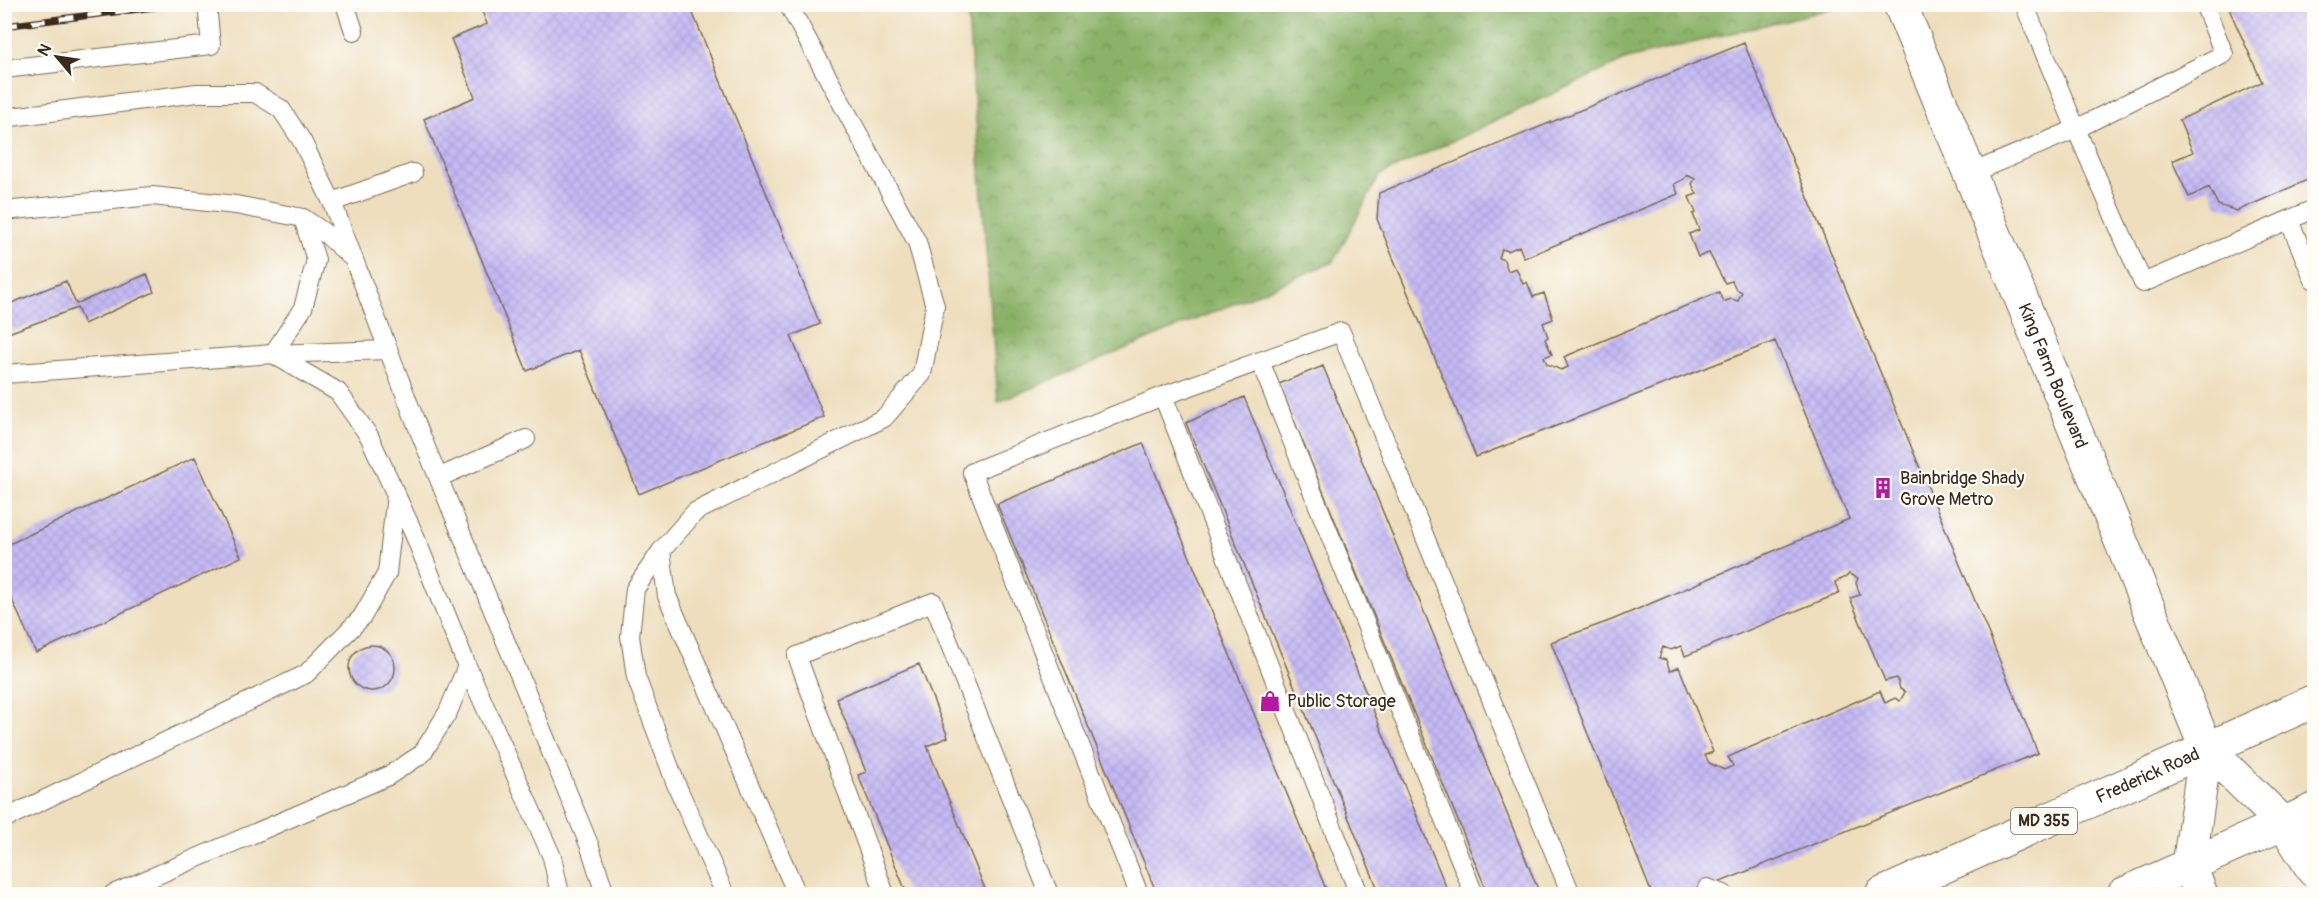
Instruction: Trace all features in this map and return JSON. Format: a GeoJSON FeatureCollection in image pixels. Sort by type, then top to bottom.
{"type":"FeatureCollection","features":[{"type":"Feature","properties":{"kind":"street","name":"King Farm Boulevard"},"geometry":{"type":"LineString","coordinates":[[1900,4],[2206,748],[2284,824],[2314,872]]}},
{"type":"Feature","properties":{"kind":"street","name":"Frederick Road"},"geometry":{"type":"LineString","coordinates":[[1882,894],[2314,701]]}},
{"type":"Feature","properties":{"kind":"street"},"geometry":{"type":"LineString","coordinates":[[2195,880],[2206,748]]}},
{"type":"Feature","properties":{"kind":"street"},"geometry":{"type":"LineString","coordinates":[[2124,894],[2195,880],[2284,824],[2314,810]]}},
{"type":"Feature","properties":{"kind":"lane"},"geometry":{"type":"LineString","coordinates":[[4,69],[211,45],[207,4]]}},
{"type":"Feature","properties":{"kind":"lane"},"geometry":{"type":"LineString","coordinates":[[345,4],[354,31]]}},
{"type":"Feature","properties":{"kind":"lane"},"geometry":{"type":"LineString","coordinates":[[726,894],[676,784],[636,677],[630,636],[635,589],[661,551],[694,512],[884,417],[922,374],[935,306],[917,242],[788,4]]}},
{"type":"Feature","properties":{"kind":"lane"},"geometry":{"type":"LineString","coordinates":[[2024,4],[2144,283],[2314,209]]}},
{"type":"Feature","properties":{"kind":"lane"},"geometry":{"type":"LineString","coordinates":[[1969,174],[2076,129],[2224,54],[2204,4]]}},
{"type":"Feature","properties":{"kind":"lane"},"geometry":{"type":"LineString","coordinates":[[4,118],[197,93],[255,93],[281,109],[302,141],[332,202],[387,350],[590,846],[604,894]]}},
{"type":"Feature","properties":{"kind":"lane"},"geometry":{"type":"LineString","coordinates":[[332,202],[413,173]]}},
{"type":"Feature","properties":{"kind":"lane"},"geometry":{"type":"LineString","coordinates":[[4,211],[152,196],[236,205],[303,218],[326,234],[353,259]]}},
{"type":"Feature","properties":{"kind":"lane"},"geometry":{"type":"LineString","coordinates":[[273,354],[303,308],[316,260],[303,218]]}},
{"type":"Feature","properties":{"kind":"lane"},"geometry":{"type":"LineString","coordinates":[[2289,220],[2314,280]]}},
{"type":"Feature","properties":{"kind":"lane"},"geometry":{"type":"LineString","coordinates":[[1139,894],[972,472],[1163,396],[1341,332],[1571,894]]}},
{"type":"Feature","properties":{"kind":"lane"},"geometry":{"type":"LineString","coordinates":[[4,374],[273,354],[387,350]]}},
{"type":"Feature","properties":{"kind":"lane"},"geometry":{"type":"LineString","coordinates":[[273,354],[338,392],[369,436],[414,534],[467,666],[552,857],[560,894]]}},
{"type":"Feature","properties":{"kind":"lane"},"geometry":{"type":"LineString","coordinates":[[1260,361],[1474,894]]}},
{"type":"Feature","properties":{"kind":"lane"},"geometry":{"type":"LineString","coordinates":[[1163,396],[1359,894]]}},
{"type":"Feature","properties":{"kind":"lane"},"geometry":{"type":"LineString","coordinates":[[440,477],[526,439]]}},
{"type":"Feature","properties":{"kind":"lane"},"geometry":{"type":"LineString","coordinates":[[4,819],[306,674],[362,617],[387,573],[396,495]]}},
{"type":"Feature","properties":{"kind":"lane"},"geometry":{"type":"LineString","coordinates":[[661,551],[667,596],[797,894]]}},
{"type":"Feature","properties":{"kind":"lane"},"geometry":{"type":"LineString","coordinates":[[885,894],[798,656],[933,602],[1049,894]]}},
{"type":"Feature","properties":{"kind":"lane"},"geometry":{"type":"LineString","coordinates":[[113,894],[388,776],[422,754],[448,712],[467,666]]}},
{"type":"Feature","properties":{"kind":"lane"},"geometry":{"type":"LineString","coordinates":[[1707,894],[1707,888],[1724,894]]}},
{"type":"Feature","properties":{"kind":"green space"},"geometry":{"type":"Polygon","coordinates":[[[967,4],[1846,5],[1627,59],[1380,175],[1333,262],[998,402],[967,4]]]}},
{"type":"Feature","properties":{"kind":"building"},"geometry":{"type":"Polygon","coordinates":[[[479,4],[689,4],[820,324],[791,336],[824,417],[639,494],[579,350],[527,371],[424,119],[475,97],[451,39],[487,24],[479,4]]]}},
{"type":"Feature","properties":{"kind":"building"},"geometry":{"type":"Polygon","coordinates":[[[2241,4],[2311,4],[2314,12],[2314,177],[2237,211],[2218,205],[2209,187],[2189,197],[2172,161],[2193,152],[2179,120],[2262,82],[2229,9],[2241,4]]]}},
{"type":"Feature","properties":{"kind":"building","name":"Bainbridge Shady Grove Metro"},"geometry":{"type":"Polygon","coordinates":[[[1744,43],[2038,753],[1691,894],[1652,894],[1551,642],[1612,620],[1849,519],[1775,341],[1476,457],[1377,219],[1379,193],[1744,43]],[[1687,175],[1674,184],[1678,194],[1524,258],[1519,246],[1508,251],[1502,249],[1499,258],[1504,260],[1508,271],[1516,268],[1523,284],[1527,282],[1533,297],[1544,293],[1553,319],[1543,323],[1548,337],[1545,339],[1552,354],[1544,357],[1547,364],[1561,370],[1568,367],[1564,357],[1719,292],[1723,302],[1731,299],[1738,301],[1742,292],[1736,289],[1732,281],[1725,283],[1709,253],[1698,257],[1689,234],[1699,230],[1693,214],[1696,213],[1689,197],[1697,194],[1692,184],[1695,179],[1687,175]],[[1849,574],[1835,582],[1840,593],[1685,656],[1681,646],[1671,650],[1663,647],[1659,658],[1666,660],[1670,671],[1679,667],[1713,752],[1705,755],[1709,763],[1724,770],[1733,766],[1728,757],[1880,691],[1885,703],[1895,698],[1900,701],[1905,692],[1900,689],[1897,678],[1885,681],[1850,598],[1860,595],[1856,583],[1858,578],[1849,574]]]}},
{"type":"Feature","properties":{"kind":"building"},"geometry":{"type":"Polygon","coordinates":[[[147,274],[154,292],[84,324],[77,308],[8,333],[4,326],[4,306],[66,281],[76,304],[147,274]]]}},
{"type":"Feature","properties":{"kind":"building"},"geometry":{"type":"Polygon","coordinates":[[[1323,366],[1540,894],[1488,894],[1279,384],[1323,366]]]}},
{"type":"Feature","properties":{"kind":"building"},"geometry":{"type":"Polygon","coordinates":[[[1244,397],[1449,894],[1380,894],[1186,423],[1244,397]]]}},
{"type":"Feature","properties":{"kind":"building"},"geometry":{"type":"Polygon","coordinates":[[[1143,443],[1328,894],[1157,894],[997,504],[1143,443]]]}},
{"type":"Feature","properties":{"kind":"building"},"geometry":{"type":"Polygon","coordinates":[[[195,457],[241,557],[36,653],[5,584],[5,546],[195,457]]]}},
{"type":"Feature","properties":{"kind":"building"},"geometry":{"type":"Polygon","coordinates":[[[372,645],[388,652],[395,668],[388,684],[372,691],[356,684],[349,668],[356,652],[372,645]]]}},
{"type":"Feature","properties":{"kind":"building"},"geometry":{"type":"Polygon","coordinates":[[[919,664],[948,737],[927,746],[987,894],[907,894],[858,775],[866,772],[836,698],[919,664]]]}},
{"type":"Feature","properties":{"kind":"railway"},"geometry":{"type":"LineString","coordinates":[[4,26],[155,7]]}},
{"type":"Feature","properties":{"kind":"place","name":"Bainbridge Shady Grove Metro"},"geometry":{"type":"Point","coordinates":[1883,488]}},
{"type":"Feature","properties":{"kind":"place","name":"Public Storage"},"geometry":{"type":"Point","coordinates":[1270,701]}}]}
